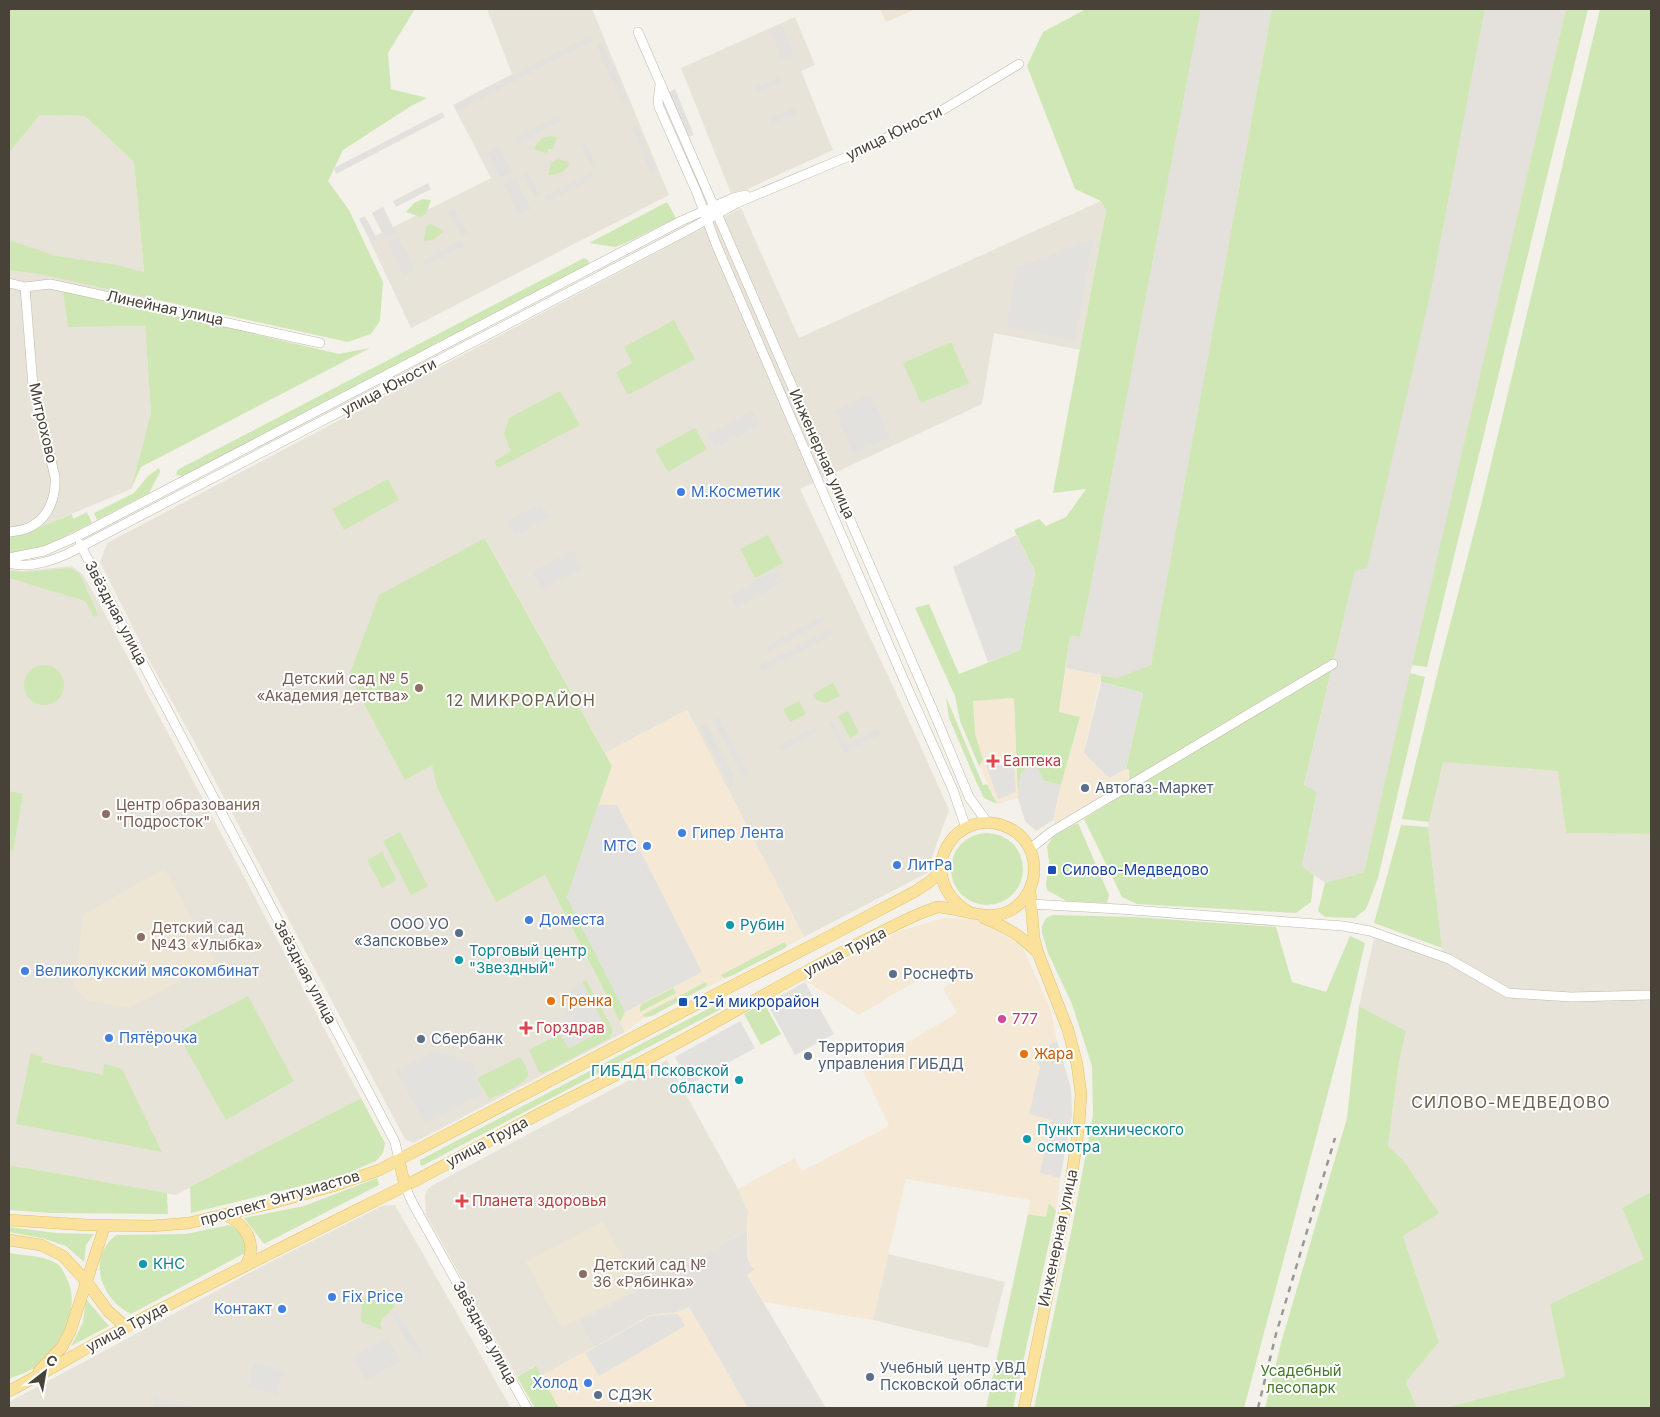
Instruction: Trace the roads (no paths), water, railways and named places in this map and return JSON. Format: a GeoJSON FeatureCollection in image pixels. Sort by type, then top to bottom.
{"type":"FeatureCollection","features":[{"type":"Feature","properties":{"kind":"main road"},"geometry":{"type":"LineString","coordinates":[[941,872],[942,861],[950,842],[966,828],[976,824],[987,822],[1009,828],[1018,834],[1030,849]]}},
{"type":"Feature","properties":{"kind":"main road","name":"Инженерная улица"},"geometry":{"type":"LineString","coordinates":[[1024,1408],[1071,1181],[1081,1094],[1077,1064],[1068,1030],[1034,938],[1030,891],[1035,871],[1030,849]]}},
{"type":"Feature","properties":{"kind":"main road","name":"улица Труда"},"geometry":{"type":"LineString","coordinates":[[399,1160],[914,892],[941,872]]}},
{"type":"Feature","properties":{"kind":"main road","name":"Инженерная улица"},"geometry":{"type":"LineString","coordinates":[[941,872],[943,884],[949,896],[958,906],[1008,928],[1026,941],[1038,953]]}},
{"type":"Feature","properties":{"kind":"main road"},"geometry":{"type":"LineString","coordinates":[[973,914],[993,916],[1008,912],[1020,903],[1030,891]]}},
{"type":"Feature","properties":{"kind":"main road","name":"улица Труда"},"geometry":{"type":"LineString","coordinates":[[9,1391],[126,1327],[405,1186],[535,1116],[665,1050],[830,958],[916,915],[940,907],[973,914]]}},
{"type":"Feature","properties":{"kind":"main road","name":"Звёздная улица"},"geometry":{"type":"LineString","coordinates":[[399,1160],[405,1186]]}},
{"type":"Feature","properties":{"kind":"main road","name":"проспект Энтузиастов"},"geometry":{"type":"LineString","coordinates":[[9,1220],[65,1225],[152,1226],[189,1223],[226,1216],[332,1186],[379,1170],[399,1160]]}},
{"type":"Feature","properties":{"kind":"main road"},"geometry":{"type":"LineString","coordinates":[[226,1216],[236,1220],[248,1234],[251,1252],[246,1266]]}},
{"type":"Feature","properties":{"kind":"main road"},"geometry":{"type":"LineString","coordinates":[[32,1379],[62,1347],[76,1316],[105,1225]]}},
{"type":"Feature","properties":{"kind":"main road"},"geometry":{"type":"LineString","coordinates":[[9,1240],[41,1245],[62,1256],[86,1281],[108,1311],[126,1327]]}},
{"type":"Feature","properties":{"kind":"street","name":"Инженерная улица"},"geometry":{"type":"LineString","coordinates":[[638,32],[969,797],[987,822]]}},
{"type":"Feature","properties":{"kind":"street","name":"улица Юности"},"geometry":{"type":"LineString","coordinates":[[9,558],[44,551],[76,537],[681,221],[704,211],[715,210],[764,192],[854,154],[940,111],[1019,64]]}},
{"type":"Feature","properties":{"kind":"street","name":"Инженерная улица"},"geometry":{"type":"LineString","coordinates":[[660,82],[658,101],[660,107],[743,309],[953,790],[966,828]]}},
{"type":"Feature","properties":{"kind":"street","name":"улица Юности"},"geometry":{"type":"LineString","coordinates":[[9,563],[16,565],[42,563],[54,560],[81,547],[707,220],[715,210]]}},
{"type":"Feature","properties":{"kind":"street","name":"Линейная улица"},"geometry":{"type":"LineString","coordinates":[[9,283],[25,287],[50,284],[320,343]]}},
{"type":"Feature","properties":{"kind":"street","name":"Митрохово"},"geometry":{"type":"LineString","coordinates":[[9,532],[32,527],[52,502],[56,491],[55,477],[33,386],[25,287]]}},
{"type":"Feature","properties":{"kind":"street","name":"Звёздная улица"},"geometry":{"type":"LineString","coordinates":[[76,537],[395,1142],[399,1160]]}},
{"type":"Feature","properties":{"kind":"street"},"geometry":{"type":"LineString","coordinates":[[1030,849],[1051,832],[1332,664]]}},
{"type":"Feature","properties":{"kind":"street"},"geometry":{"type":"LineString","coordinates":[[1030,904],[1343,926],[1370,931],[1449,959],[1508,993],[1571,997],[1651,995]]}},
{"type":"Feature","properties":{"kind":"street","name":"Звёздная улица"},"geometry":{"type":"LineString","coordinates":[[405,1186],[412,1202],[527,1408]]}},
{"type":"Feature","properties":{"kind":"railway"},"geometry":{"type":"LineString","coordinates":[[1258,1408],[1276,1334],[1335,1138]]}},
{"type":"Feature","properties":{"kind":"place","name":"М.Косметик"},"geometry":{"type":"Point","coordinates":[681,492]}},
{"type":"Feature","properties":{"kind":"place","name":"Детский сад № 5 «Академия детства»"},"geometry":{"type":"Point","coordinates":[419,688]}},
{"type":"Feature","properties":{"kind":"place","name":"Еаптека"},"geometry":{"type":"Point","coordinates":[993,761]}},
{"type":"Feature","properties":{"kind":"place","name":"Автогаз-Маркет"},"geometry":{"type":"Point","coordinates":[1085,788]}},
{"type":"Feature","properties":{"kind":"place","name":"Центр образования \"Подросток\""},"geometry":{"type":"Point","coordinates":[106,814]}},
{"type":"Feature","properties":{"kind":"place","name":"Гипер Лента"},"geometry":{"type":"Point","coordinates":[682,833]}},
{"type":"Feature","properties":{"kind":"place","name":"МТС"},"geometry":{"type":"Point","coordinates":[647,846]}},
{"type":"Feature","properties":{"kind":"place","name":"ЛитРа"},"geometry":{"type":"Point","coordinates":[897,865]}},
{"type":"Feature","properties":{"kind":"place","name":"Силово-Медведово"},"geometry":{"type":"Point","coordinates":[1052,870]}},
{"type":"Feature","properties":{"kind":"place","name":"Доместа"},"geometry":{"type":"Point","coordinates":[529,920]}},
{"type":"Feature","properties":{"kind":"place","name":"Рубин"},"geometry":{"type":"Point","coordinates":[730,925]}},
{"type":"Feature","properties":{"kind":"place","name":"ООО УО «Запсковье»"},"geometry":{"type":"Point","coordinates":[459,933]}},
{"type":"Feature","properties":{"kind":"place","name":"Детский сад №43 «Улыбка»"},"geometry":{"type":"Point","coordinates":[141,937]}},
{"type":"Feature","properties":{"kind":"place","name":"Торговый центр \"Звездный\""},"geometry":{"type":"Point","coordinates":[459,960]}},
{"type":"Feature","properties":{"kind":"place","name":"Великолукский мясокомбинат"},"geometry":{"type":"Point","coordinates":[25,971]}},
{"type":"Feature","properties":{"kind":"place","name":"Роснефть"},"geometry":{"type":"Point","coordinates":[893,974]}},
{"type":"Feature","properties":{"kind":"place","name":"Гренка"},"geometry":{"type":"Point","coordinates":[551,1001]}},
{"type":"Feature","properties":{"kind":"place","name":"12-й микрорайон"},"geometry":{"type":"Point","coordinates":[683,1002]}},
{"type":"Feature","properties":{"kind":"place","name":"777"},"geometry":{"type":"Point","coordinates":[1002,1019]}},
{"type":"Feature","properties":{"kind":"place","name":"Горздрав"},"geometry":{"type":"Point","coordinates":[526,1028]}},
{"type":"Feature","properties":{"kind":"place","name":"Пятёрочка"},"geometry":{"type":"Point","coordinates":[109,1038]}},
{"type":"Feature","properties":{"kind":"place","name":"Сбербанк"},"geometry":{"type":"Point","coordinates":[421,1039]}},
{"type":"Feature","properties":{"kind":"place","name":"Жара"},"geometry":{"type":"Point","coordinates":[1024,1054]}},
{"type":"Feature","properties":{"kind":"place","name":"Территория управления ГИБДД"},"geometry":{"type":"Point","coordinates":[808,1056]}},
{"type":"Feature","properties":{"kind":"place","name":"ГИБДД Псковской области"},"geometry":{"type":"Point","coordinates":[739,1080]}},
{"type":"Feature","properties":{"kind":"place","name":"Пункт технического осмотра"},"geometry":{"type":"Point","coordinates":[1027,1139]}},
{"type":"Feature","properties":{"kind":"place","name":"Планета здоровья"},"geometry":{"type":"Point","coordinates":[462,1201]}},
{"type":"Feature","properties":{"kind":"place","name":"КНС"},"geometry":{"type":"Point","coordinates":[143,1264]}},
{"type":"Feature","properties":{"kind":"place","name":"Детский сад № 36 «Рябинка»"},"geometry":{"type":"Point","coordinates":[583,1274]}},
{"type":"Feature","properties":{"kind":"place","name":"Fix Price"},"geometry":{"type":"Point","coordinates":[332,1297]}},
{"type":"Feature","properties":{"kind":"place","name":"Контакт"},"geometry":{"type":"Point","coordinates":[282,1309]}},
{"type":"Feature","properties":{"kind":"place","name":"Учебный центр УВД Псковской области"},"geometry":{"type":"Point","coordinates":[870,1377]}},
{"type":"Feature","properties":{"kind":"place","name":"Холод"},"geometry":{"type":"Point","coordinates":[588,1383]}},
{"type":"Feature","properties":{"kind":"place","name":"СДЭК"},"geometry":{"type":"Point","coordinates":[598,1395]}},
{"type":"Feature","properties":{"kind":"district","name":"12 МИКРОРАЙОН"},"geometry":{"type":"Point","coordinates":[521,700]}},
{"type":"Feature","properties":{"kind":"district","name":"СИЛОВО-МЕДВЕДОВО"},"geometry":{"type":"Point","coordinates":[1511,1102]}},
{"type":"Feature","properties":{"kind":"park label","name":"Усадебный лесопарк"},"geometry":{"type":"Point","coordinates":[1301,1380]}}]}
